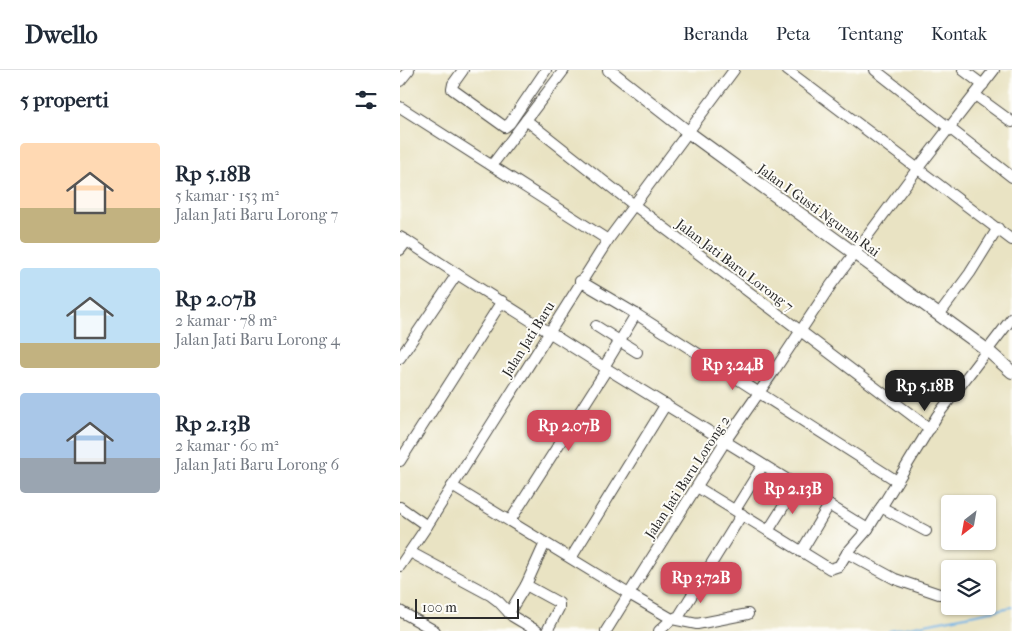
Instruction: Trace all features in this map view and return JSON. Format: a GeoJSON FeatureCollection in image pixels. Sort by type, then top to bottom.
{"type":"FeatureCollection","features":[{"type":"Feature","properties":{"kind":"main road","name":"Jalan I Gusti Ngurah Rai"},"geometry":{"type":"LineString","coordinates":[[610,70],[688,132],[987,350],[1012,372]]}},
{"type":"Feature","properties":{"kind":"street"},"geometry":{"type":"LineString","coordinates":[[400,82],[409,70]]}},
{"type":"Feature","properties":{"kind":"street"},"geometry":{"type":"LineString","coordinates":[[463,70],[453,84],[452,89],[505,127],[510,123],[546,70]]}},
{"type":"Feature","properties":{"kind":"street"},"geometry":{"type":"LineString","coordinates":[[492,165],[564,70]]}},
{"type":"Feature","properties":{"kind":"street","name":"Jalan Jati Baru"},"geometry":{"type":"LineString","coordinates":[[400,566],[608,240],[734,70]]}},
{"type":"Feature","properties":{"kind":"street"},"geometry":{"type":"LineString","coordinates":[[787,70],[1012,240]]}},
{"type":"Feature","properties":{"kind":"street"},"geometry":{"type":"LineString","coordinates":[[875,70],[1012,177]]}},
{"type":"Feature","properties":{"kind":"street"},"geometry":{"type":"LineString","coordinates":[[963,70],[983,85]]}},
{"type":"Feature","properties":{"kind":"street","name":"Jalan Jati Baru Lorong 2"},"geometry":{"type":"LineString","coordinates":[[606,631],[726,440],[853,254],[994,70]]}},
{"type":"Feature","properties":{"kind":"street"},"geometry":{"type":"LineString","coordinates":[[975,95],[1012,122]]}},
{"type":"Feature","properties":{"kind":"street"},"geometry":{"type":"LineString","coordinates":[[400,107],[608,240]]}},
{"type":"Feature","properties":{"kind":"street","name":"Jalan Jati Baru Lorong 7"},"geometry":{"type":"LineString","coordinates":[[526,120],[634,205],[930,429]]}},
{"type":"Feature","properties":{"kind":"street"},"geometry":{"type":"LineString","coordinates":[[939,316],[970,273],[998,228]]}},
{"type":"Feature","properties":{"kind":"street"},"geometry":{"type":"LineString","coordinates":[[400,250],[404,239],[605,368],[868,528]]}},
{"type":"Feature","properties":{"kind":"street"},"geometry":{"type":"LineString","coordinates":[[400,358],[457,274]]}},
{"type":"Feature","properties":{"kind":"street"},"geometry":{"type":"LineString","coordinates":[[580,282],[636,314],[898,481]]}},
{"type":"Feature","properties":{"kind":"street"},"geometry":{"type":"LineString","coordinates":[[400,462],[502,301]]}},
{"type":"Feature","properties":{"kind":"street"},"geometry":{"type":"LineString","coordinates":[[510,521],[605,368],[636,314]]}},
{"type":"Feature","properties":{"kind":"street"},"geometry":{"type":"LineString","coordinates":[[697,487],[801,552],[830,569],[836,569],[868,528],[937,416],[1012,318]]}},
{"type":"Feature","properties":{"kind":"street"},"geometry":{"type":"LineString","coordinates":[[596,326],[637,352]]}},
{"type":"Feature","properties":{"kind":"street"},"geometry":{"type":"LineString","coordinates":[[571,558],[666,404]]}},
{"type":"Feature","properties":{"kind":"street"},"geometry":{"type":"LineString","coordinates":[[659,631],[672,619],[681,614],[763,464]]}},
{"type":"Feature","properties":{"kind":"street"},"geometry":{"type":"LineString","coordinates":[[768,531],[797,485]]}},
{"type":"Feature","properties":{"kind":"street"},"geometry":{"type":"LineString","coordinates":[[452,486],[672,619],[697,624],[748,614]]}},
{"type":"Feature","properties":{"kind":"street"},"geometry":{"type":"LineString","coordinates":[[801,552],[829,505]]}},
{"type":"Feature","properties":{"kind":"street"},"geometry":{"type":"LineString","coordinates":[[400,507],[427,526]]}},
{"type":"Feature","properties":{"kind":"street"},"geometry":{"type":"LineString","coordinates":[[881,507],[926,531]]}},
{"type":"Feature","properties":{"kind":"street"},"geometry":{"type":"LineString","coordinates":[[509,613],[526,584],[545,542]]}},
{"type":"Feature","properties":{"kind":"street"},"geometry":{"type":"LineString","coordinates":[[410,552],[490,595],[509,613],[537,631]]}},
{"type":"Feature","properties":{"kind":"street"},"geometry":{"type":"LineString","coordinates":[[848,553],[895,579],[940,594]]}},
{"type":"Feature","properties":{"kind":"street"},"geometry":{"type":"LineString","coordinates":[[526,584],[559,603],[559,608],[548,631]]}},
{"type":"Feature","properties":{"kind":"street"},"geometry":{"type":"LineString","coordinates":[[400,611],[435,631]]}},
{"type":"Feature","properties":{"kind":"waterway"},"geometry":{"type":"LineString","coordinates":[[889,631],[1012,607]]}}]}
